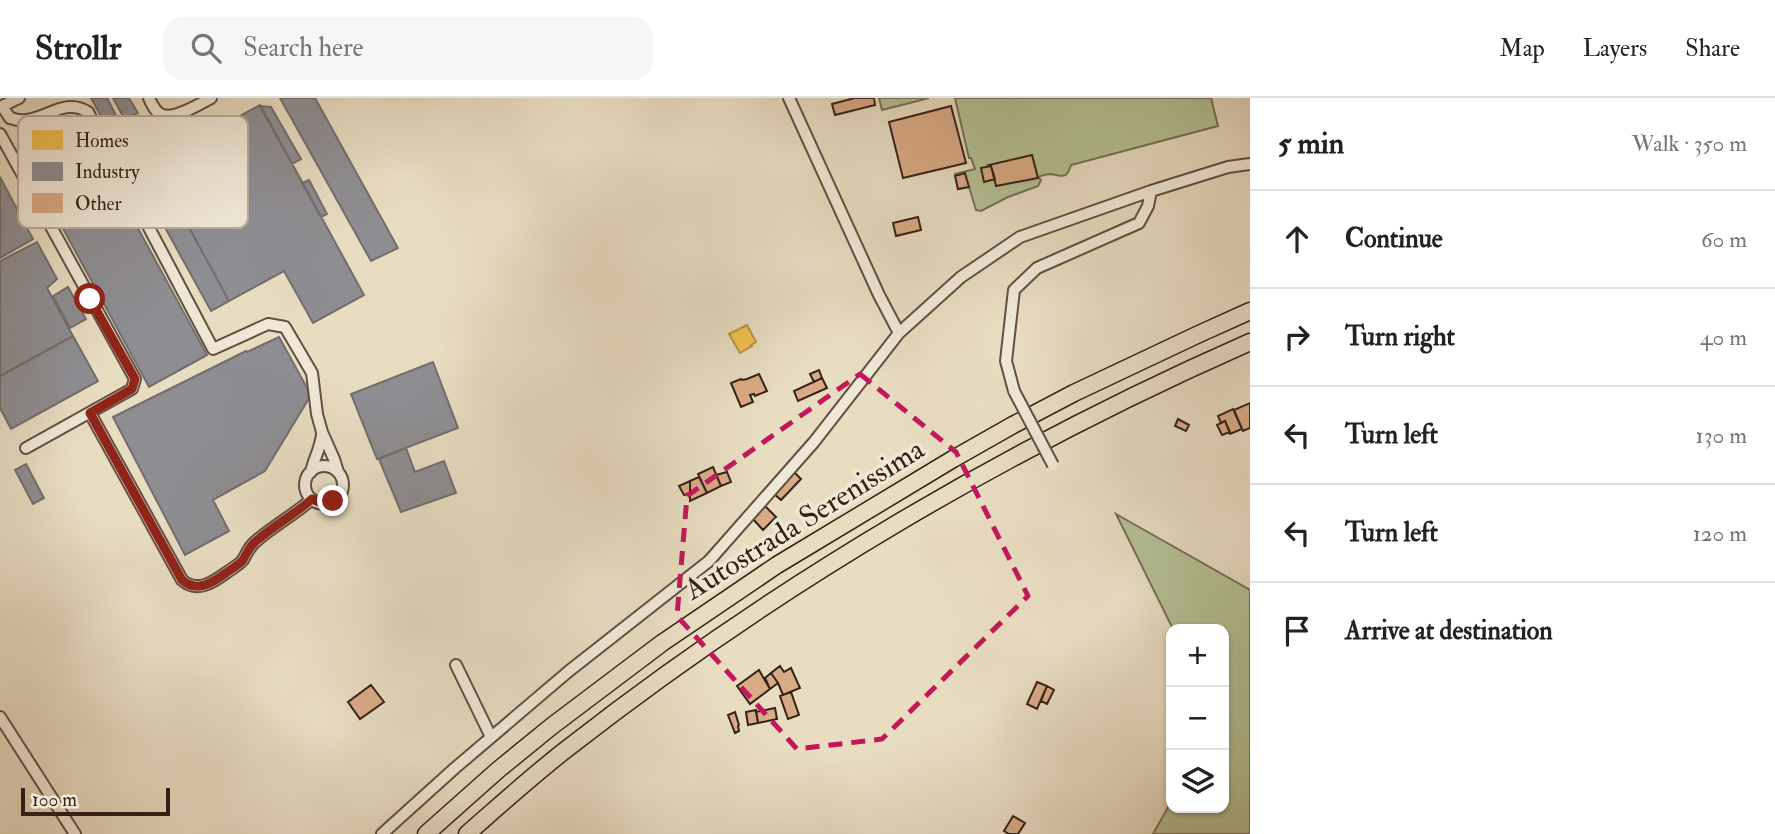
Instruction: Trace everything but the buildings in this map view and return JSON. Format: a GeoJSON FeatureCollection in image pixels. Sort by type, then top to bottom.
{"type":"FeatureCollection","features":[{"type":"Feature","properties":{"kind":"highway","name":"Autostrada Serenissima"},"geometry":{"type":"LineString","coordinates":[[426,834],[563,717],[662,643],[777,565],[1013,425],[1074,393],[1250,312]]}},
{"type":"Feature","properties":{"kind":"highway","name":"Autostrada Serenissima"},"geometry":{"type":"LineString","coordinates":[[467,834],[567,749],[678,666],[790,589],[967,484],[1088,417],[1250,342]]}},
{"type":"Feature","properties":{"kind":"street"},"geometry":{"type":"LineString","coordinates":[[18,120],[10,118],[1,107],[19,98]]}},
{"type":"Feature","properties":{"kind":"street"},"geometry":{"type":"LineString","coordinates":[[149,98],[156,111],[163,115],[172,115],[211,98]]}},
{"type":"Feature","properties":{"kind":"street"},"geometry":{"type":"LineString","coordinates":[[803,98],[789,100],[899,333]]}},
{"type":"Feature","properties":{"kind":"street"},"geometry":{"type":"LineString","coordinates":[[39,116],[62,107],[75,106],[82,107],[90,116]]}},
{"type":"Feature","properties":{"kind":"street"},"geometry":{"type":"LineString","coordinates":[[0,134],[18,167]]}},
{"type":"Feature","properties":{"kind":"street"},"geometry":{"type":"LineString","coordinates":[[382,834],[569,671],[709,561],[814,442],[899,333],[961,277],[1020,237],[1152,191],[1228,167],[1250,164]]}},
{"type":"Feature","properties":{"kind":"street"},"geometry":{"type":"LineString","coordinates":[[1053,465],[1014,391],[1006,361],[1014,290],[1037,268],[1139,223],[1152,191]]}},
{"type":"Feature","properties":{"kind":"street"},"geometry":{"type":"LineString","coordinates":[[26,448],[132,389],[135,379],[51,228]]}},
{"type":"Feature","properties":{"kind":"street"},"geometry":{"type":"LineString","coordinates":[[149,228],[213,349],[268,324],[285,327],[312,373],[317,414],[342,482],[343,488],[338,498],[328,503],[312,499],[305,486],[321,449],[322,432]]}},
{"type":"Feature","properties":{"kind":"street"},"geometry":{"type":"LineString","coordinates":[[90,413],[182,580],[188,585],[196,587],[212,582],[241,562],[257,540],[297,513],[312,499]]}},
{"type":"Feature","properties":{"kind":"street"},"geometry":{"type":"LineString","coordinates":[[311,472],[324,466],[338,472]]}},
{"type":"Feature","properties":{"kind":"street"},"geometry":{"type":"LineString","coordinates":[[456,665],[491,737]]}},
{"type":"Feature","properties":{"kind":"street"},"geometry":{"type":"LineString","coordinates":[[0,717],[75,834]]}},
{"type":"Feature","properties":{"kind":"highlighted area"},"geometry":{"type":"Polygon","coordinates":[[[860,374],[956,452],[1028,596],[882,739],[797,749],[677,616],[687,496],[860,374]]]}},
{"type":"Feature","properties":{"kind":"green space"},"geometry":{"type":"Polygon","coordinates":[[[879,98],[929,98],[882,110],[879,98]]]}},
{"type":"Feature","properties":{"kind":"green space"},"geometry":{"type":"Polygon","coordinates":[[[955,98],[1211,98],[1218,126],[1071,165],[1065,175],[1050,174],[1038,177],[1041,180],[1038,186],[981,211],[976,210],[969,187],[958,189],[955,174],[975,169],[969,158],[955,98]]]}},
{"type":"Feature","properties":{"kind":"green space"},"geometry":{"type":"Polygon","coordinates":[[[1116,514],[1250,590],[1250,834],[1153,834],[1166,811],[1166,813],[1229,813],[1229,624],[1171,624],[1116,514]]]}},
{"type":"Feature","properties":{"kind":"route"},"geometry":{"type":"LineString","coordinates":[[90,299],[135,379],[132,389],[90,413],[182,580],[188,585],[204,586],[241,562],[257,540],[297,513],[312,499],[322,503],[333,501]]}}]}
